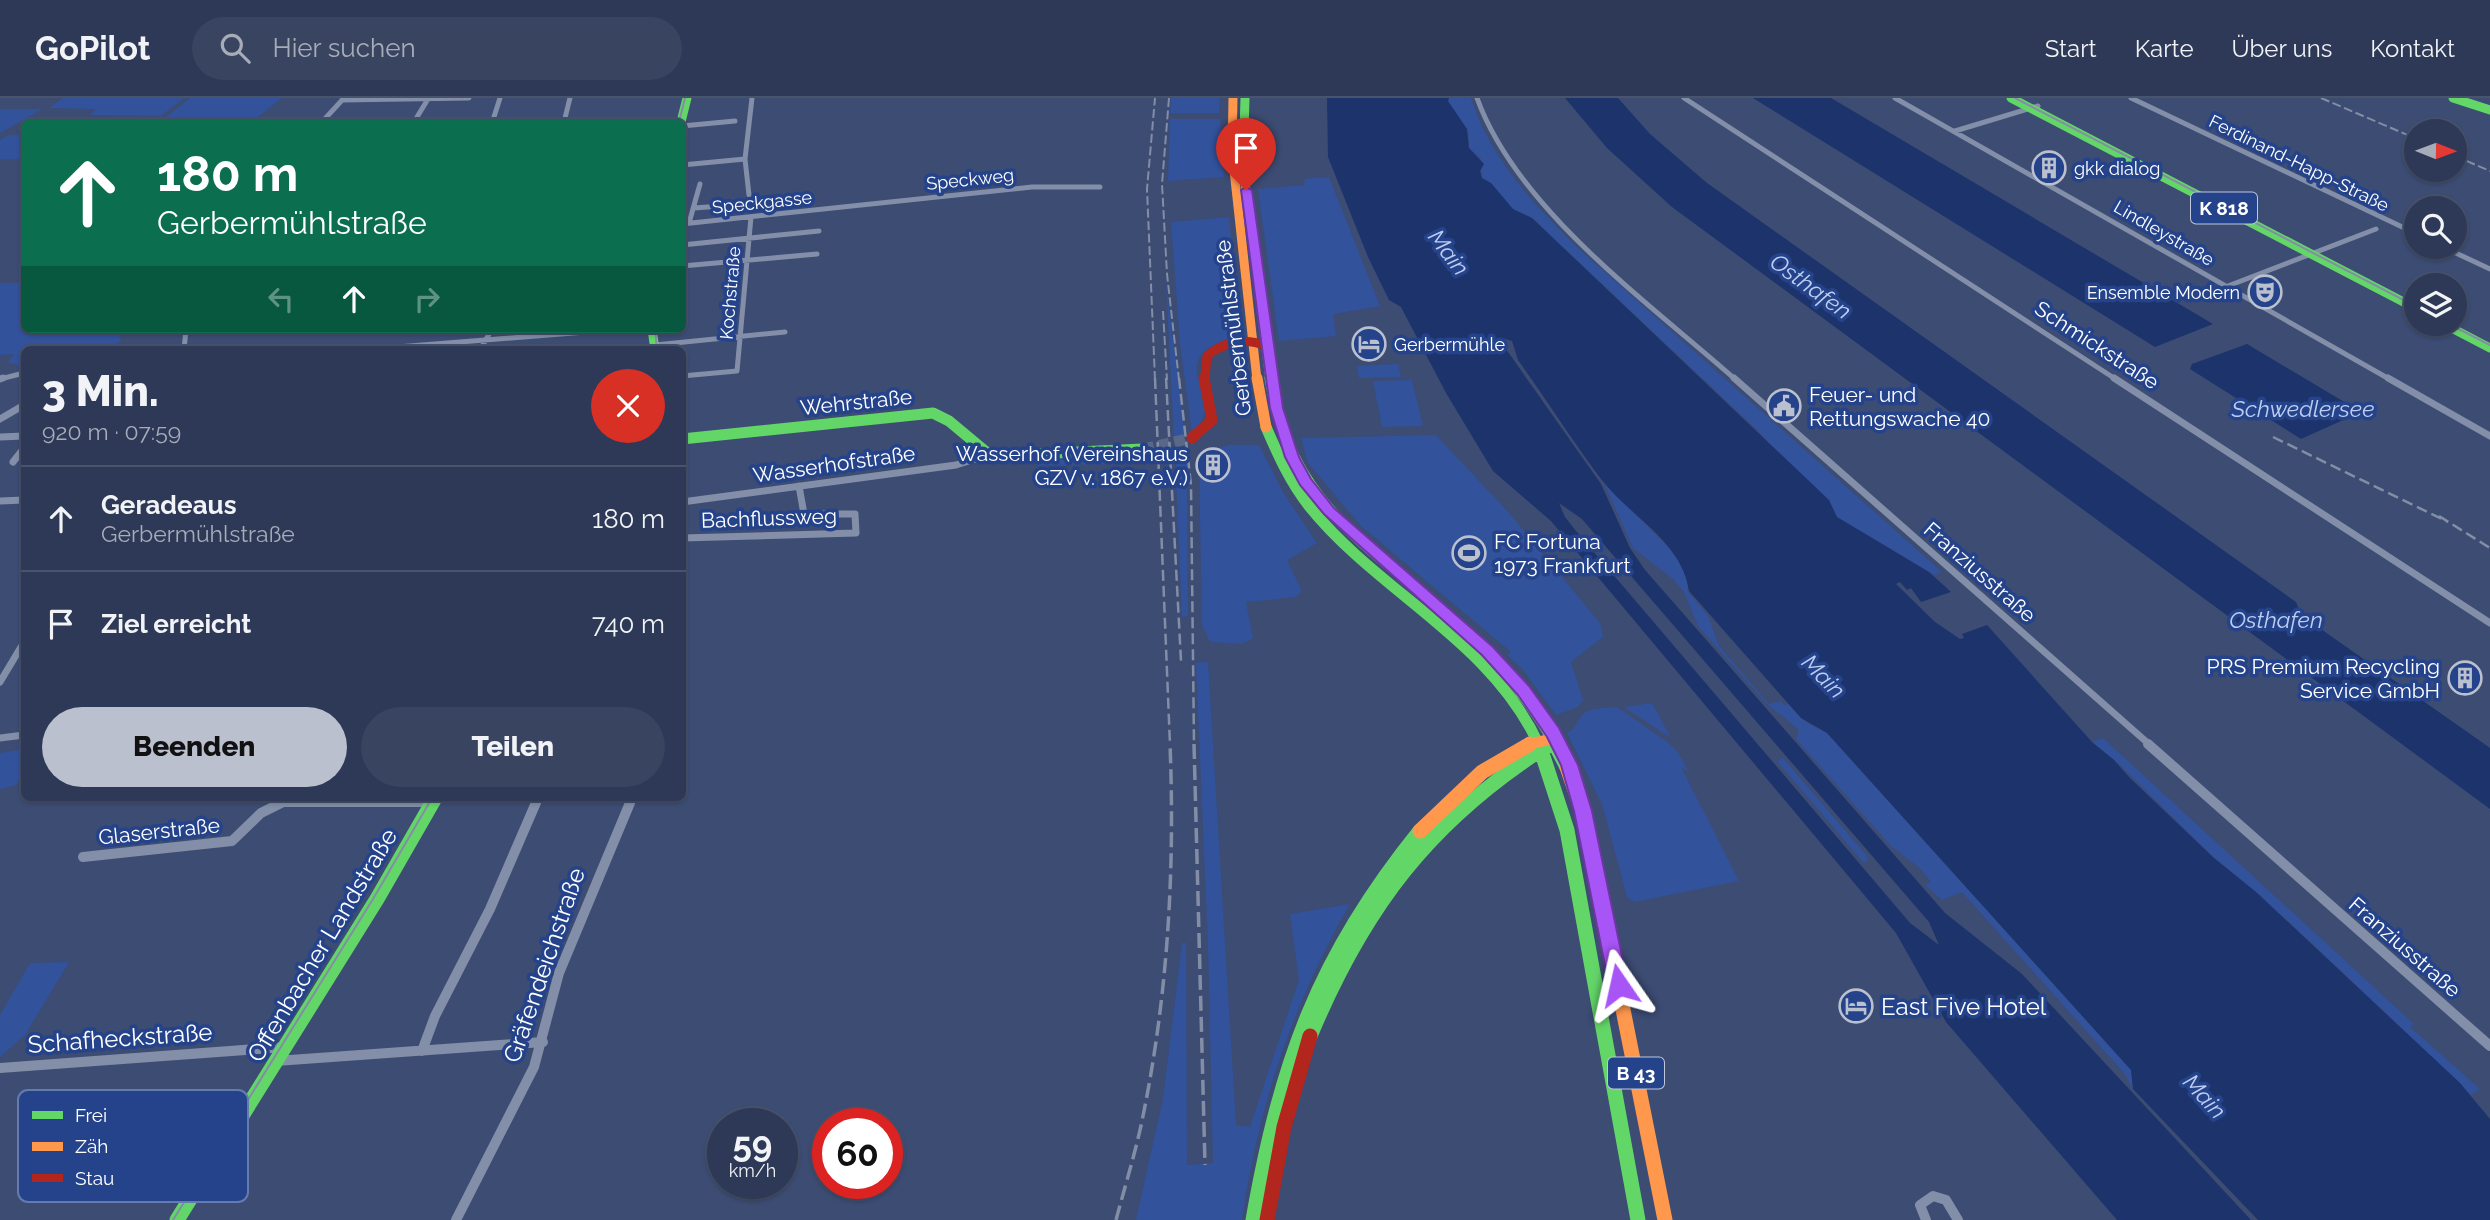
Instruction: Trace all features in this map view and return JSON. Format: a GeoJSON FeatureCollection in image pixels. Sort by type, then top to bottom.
{"type":"FeatureCollection","features":[{"type":"Feature","properties":{"kind":"main road"},"geometry":{"type":"LineString","coordinates":[[683,119],[687,98]]}},
{"type":"Feature","properties":{"kind":"main road","name":"Gerbermühlstraße"},"geometry":{"type":"LineString","coordinates":[[1234,98],[1231,131],[1283,437],[1305,481],[1349,532],[1488,651],[1524,690],[1556,738]]}},
{"type":"Feature","properties":{"kind":"main road","name":"Gerbermühlstraße"},"geometry":{"type":"LineString","coordinates":[[1245,98],[1241,122],[1240,179],[1260,408],[1267,439],[1294,492],[1335,538],[1473,653],[1511,695],[1541,743]]}},
{"type":"Feature","properties":{"kind":"main road","name":"K 818"},"geometry":{"type":"LineString","coordinates":[[2011,98],[2030,104],[2315,252],[2404,302]]}},
{"type":"Feature","properties":{"kind":"main road"},"geometry":{"type":"LineString","coordinates":[[2453,98],[2490,110]]}},
{"type":"Feature","properties":{"kind":"main road","name":"K 818"},"geometry":{"type":"LineString","coordinates":[[2315,252],[2404,295]]}},
{"type":"Feature","properties":{"kind":"main road"},"geometry":{"type":"LineString","coordinates":[[2467,328],[2490,340]]}},
{"type":"Feature","properties":{"kind":"main road"},"geometry":{"type":"LineString","coordinates":[[2467,336],[2490,348]]}},
{"type":"Feature","properties":{"kind":"main road"},"geometry":{"type":"LineString","coordinates":[[1192,438],[1207,426],[1213,413],[1202,370],[1208,356],[1226,349],[1254,344],[1269,348]]}},
{"type":"Feature","properties":{"kind":"main road","name":"Wehrstraße"},"geometry":{"type":"LineString","coordinates":[[686,439],[937,413],[973,446],[989,455]]}},
{"type":"Feature","properties":{"kind":"main road"},"geometry":{"type":"LineString","coordinates":[[989,455],[1003,457],[1143,449]]}},
{"type":"Feature","properties":{"kind":"main road"},"geometry":{"type":"LineString","coordinates":[[1253,1220],[1264,1145],[1290,1052],[1315,989],[1351,920],[1393,863],[1434,815],[1520,745],[1556,738]]}},
{"type":"Feature","properties":{"kind":"main road","name":"B 43"},"geometry":{"type":"LineString","coordinates":[[1556,738],[1569,765],[1585,819],[1665,1220]]}},
{"type":"Feature","properties":{"kind":"main road"},"geometry":{"type":"LineString","coordinates":[[1267,1220],[1296,1083],[1326,997],[1348,953],[1406,864],[1443,823],[1498,774],[1541,743]]}},
{"type":"Feature","properties":{"kind":"main road","name":"B 43"},"geometry":{"type":"LineString","coordinates":[[1541,743],[1567,830],[1638,1220]]}},
{"type":"Feature","properties":{"kind":"main road","name":"Offenbacher Landstraße"},"geometry":{"type":"LineString","coordinates":[[248,1106],[433,801]]}},
{"type":"Feature","properties":{"kind":"main road","name":"Offenbacher Landstraße"},"geometry":{"type":"LineString","coordinates":[[177,1220],[188,1202]]}},
{"type":"Feature","properties":{"kind":"street"},"geometry":{"type":"LineString","coordinates":[[325,119],[343,99],[470,98]]}},
{"type":"Feature","properties":{"kind":"street"},"geometry":{"type":"LineString","coordinates":[[493,119],[500,98]]}},
{"type":"Feature","properties":{"kind":"street"},"geometry":{"type":"LineString","coordinates":[[565,119],[570,98]]}},
{"type":"Feature","properties":{"kind":"street"},"geometry":{"type":"LineString","coordinates":[[749,195],[745,159],[752,98]]}},
{"type":"Feature","properties":{"kind":"street","name":"Franziusstraße"},"geometry":{"type":"LineString","coordinates":[[1477,98],[1489,126],[1513,166],[1551,213],[1583,245],[2490,1046]]}},
{"type":"Feature","properties":{"kind":"street","name":"Schmickstraße"},"geometry":{"type":"LineString","coordinates":[[1684,98],[2490,623]]}},
{"type":"Feature","properties":{"kind":"street","name":"Lindleystraße"},"geometry":{"type":"LineString","coordinates":[[1895,98],[2490,436]]}},
{"type":"Feature","properties":{"kind":"street","name":"Ferdinand-Happ-Straße"},"geometry":{"type":"LineString","coordinates":[[2131,98],[2404,228]]}},
{"type":"Feature","properties":{"kind":"street"},"geometry":{"type":"LineString","coordinates":[[416,119],[428,99]]}},
{"type":"Feature","properties":{"kind":"street"},"geometry":{"type":"LineString","coordinates":[[1955,131],[2030,104]]}},
{"type":"Feature","properties":{"kind":"street"},"geometry":{"type":"LineString","coordinates":[[686,124],[735,121]]}},
{"type":"Feature","properties":{"kind":"street"},"geometry":{"type":"LineString","coordinates":[[686,165],[745,159]]}},
{"type":"Feature","properties":{"kind":"street"},"geometry":{"type":"LineString","coordinates":[[686,224],[694,208],[700,184]]}},
{"type":"Feature","properties":{"kind":"street","name":"Speckweg"},"geometry":{"type":"LineString","coordinates":[[844,208],[1032,187],[1100,187]]}},
{"type":"Feature","properties":{"kind":"street"},"geometry":{"type":"LineString","coordinates":[[694,208],[721,206]]}},
{"type":"Feature","properties":{"kind":"street","name":"Speckgasse"},"geometry":{"type":"LineString","coordinates":[[686,224],[844,208]]}},
{"type":"Feature","properties":{"kind":"street","name":"Kochstraße"},"geometry":{"type":"LineString","coordinates":[[686,376],[737,371],[751,217]]}},
{"type":"Feature","properties":{"kind":"street"},"geometry":{"type":"LineString","coordinates":[[2228,286],[2376,229]]}},
{"type":"Feature","properties":{"kind":"street"},"geometry":{"type":"LineString","coordinates":[[686,244],[819,231]]}},
{"type":"Feature","properties":{"kind":"street"},"geometry":{"type":"LineString","coordinates":[[686,266],[817,254]]}},
{"type":"Feature","properties":{"kind":"street"},"geometry":{"type":"LineString","coordinates":[[2467,258],[2490,269]]}},
{"type":"Feature","properties":{"kind":"street"},"geometry":{"type":"LineString","coordinates":[[663,346],[785,332]]}},
{"type":"Feature","properties":{"kind":"street"},"geometry":{"type":"LineString","coordinates":[[482,346],[489,333]]}},
{"type":"Feature","properties":{"kind":"street"},"geometry":{"type":"LineString","coordinates":[[409,346],[538,333]]}},
{"type":"Feature","properties":{"kind":"street"},"geometry":{"type":"LineString","coordinates":[[0,379],[21,374]]}},
{"type":"Feature","properties":{"kind":"street"},"geometry":{"type":"LineString","coordinates":[[0,419],[21,407]]}},
{"type":"Feature","properties":{"kind":"street"},"geometry":{"type":"LineString","coordinates":[[0,437],[21,436]]}},
{"type":"Feature","properties":{"kind":"street"},"geometry":{"type":"LineString","coordinates":[[12,462],[21,452]]}},
{"type":"Feature","properties":{"kind":"street","name":"Wasserhofstraße"},"geometry":{"type":"LineString","coordinates":[[686,501],[977,461],[989,455]]}},
{"type":"Feature","properties":{"kind":"street","name":"Bachflussweg"},"geometry":{"type":"LineString","coordinates":[[686,538],[856,533],[855,514],[804,514],[799,486]]}},
{"type":"Feature","properties":{"kind":"street"},"geometry":{"type":"LineString","coordinates":[[0,501],[21,500]]}},
{"type":"Feature","properties":{"kind":"street"},"geometry":{"type":"LineString","coordinates":[[0,682],[21,647]]}},
{"type":"Feature","properties":{"kind":"street"},"geometry":{"type":"LineString","coordinates":[[0,738],[21,735]]}},
{"type":"Feature","properties":{"kind":"street","name":"Glaserstraße"},"geometry":{"type":"LineString","coordinates":[[83,857],[232,841],[261,813],[283,802],[358,801]]}},
{"type":"Feature","properties":{"kind":"street"},"geometry":{"type":"LineString","coordinates":[[422,1051],[435,1016],[490,909],[537,801]]}},
{"type":"Feature","properties":{"kind":"street","name":"Gräfendeichstraße"},"geometry":{"type":"LineString","coordinates":[[456,1220],[543,1042],[551,998],[608,846],[630,801]]}},
{"type":"Feature","properties":{"kind":"street"},"geometry":{"type":"LineString","coordinates":[[276,1061],[543,1042]]}},
{"type":"Feature","properties":{"kind":"street","name":"Schafheckstraße"},"geometry":{"type":"LineString","coordinates":[[0,1068],[285,1047]]}},
{"type":"Feature","properties":{"kind":"street"},"geometry":{"type":"LineString","coordinates":[[1926,1220],[1920,1205],[1933,1196],[1946,1200],[1958,1220]]}},
{"type":"Feature","properties":{"kind":"shaded area"},"geometry":{"type":"Polygon","coordinates":[[[63,98],[184,98],[161,116],[90,115],[96,109],[49,108],[63,98]]]}},
{"type":"Feature","properties":{"kind":"shaded area"},"geometry":{"type":"Polygon","coordinates":[[[190,98],[282,98],[255,119],[164,119],[190,98]]]}},
{"type":"Feature","properties":{"kind":"shaded area"},"geometry":{"type":"Polygon","coordinates":[[[1171,98],[1220,98],[1219,113],[1170,113],[1171,98]]]}},
{"type":"Feature","properties":{"kind":"shaded area"},"geometry":{"type":"Polygon","coordinates":[[[1449,98],[1471,98],[1479,120],[1501,160],[1530,198],[1578,248],[1942,572],[1934,575],[1837,517],[1756,429],[1532,218],[1512,209],[1482,178],[1481,159],[1469,148],[1468,132],[1448,101],[1449,98]]]}},
{"type":"Feature","properties":{"kind":"shaded area"},"geometry":{"type":"Polygon","coordinates":[[[0,109],[43,109],[21,119],[0,133],[0,109]]]}},
{"type":"Feature","properties":{"kind":"shaded area"},"geometry":{"type":"Polygon","coordinates":[[[1170,119],[1220,119],[1224,177],[1168,181],[1170,119]]]}},
{"type":"Feature","properties":{"kind":"shaded area"},"geometry":{"type":"Polygon","coordinates":[[[8,135],[21,135],[21,158],[0,159],[0,140],[8,135]]]}},
{"type":"Feature","properties":{"kind":"shaded area"},"geometry":{"type":"Polygon","coordinates":[[[1329,177],[1380,306],[1333,314],[1336,336],[1279,341],[1258,189],[1305,185],[1304,179],[1329,177]]]}},
{"type":"Feature","properties":{"kind":"shaded area"},"geometry":{"type":"Polygon","coordinates":[[[1229,217],[1240,334],[1209,348],[1198,361],[1197,370],[1205,398],[1205,409],[1202,420],[1192,433],[1180,343],[1171,222],[1229,217]]]}},
{"type":"Feature","properties":{"kind":"shaded area"},"geometry":{"type":"Polygon","coordinates":[[[0,283],[21,283],[21,333],[123,333],[116,345],[21,346],[21,366],[8,362],[14,354],[0,355],[0,283]]]}},
{"type":"Feature","properties":{"kind":"shaded area"},"geometry":{"type":"Polygon","coordinates":[[[1166,283],[1185,436],[1174,439],[1166,283]]]}},
{"type":"Feature","properties":{"kind":"shaded area"},"geometry":{"type":"Polygon","coordinates":[[[1398,364],[1401,377],[1359,378],[1357,366],[1398,364]]]}},
{"type":"Feature","properties":{"kind":"shaded area"},"geometry":{"type":"Polygon","coordinates":[[[1412,380],[1423,426],[1382,427],[1373,381],[1412,380]]]}},
{"type":"Feature","properties":{"kind":"shaded area","name":"FC Fortuna 1973 Frankfurt"},"geometry":{"type":"Polygon","coordinates":[[[1436,435],[1509,513],[1600,623],[1603,637],[1571,662],[1583,700],[1578,707],[1556,715],[1524,671],[1507,655],[1511,652],[1361,526],[1308,463],[1301,438],[1436,435]]]}},
{"type":"Feature","properties":{"kind":"shaded area"},"geometry":{"type":"Polygon","coordinates":[[[1229,445],[1259,445],[1284,494],[1317,543],[1287,560],[1302,591],[1296,597],[1246,602],[1253,638],[1242,644],[1210,642],[1202,625],[1199,461],[1205,452],[1229,445]]]}},
{"type":"Feature","properties":{"kind":"shaded area"},"geometry":{"type":"Polygon","coordinates":[[[1187,452],[1188,616],[1182,617],[1175,453],[1187,452]]]}},
{"type":"Feature","properties":{"kind":"shaded area"},"geometry":{"type":"Polygon","coordinates":[[[1144,455],[1142,461],[1132,464],[1035,465],[1039,461],[1144,455]]]}},
{"type":"Feature","properties":{"kind":"shaded area"},"geometry":{"type":"Polygon","coordinates":[[[1604,483],[1670,549],[1687,572],[1688,592],[1708,616],[1719,646],[1769,704],[1781,701],[1784,705],[1788,704],[1806,722],[1827,733],[2131,1070],[2133,1089],[2124,1073],[1962,892],[1942,900],[1925,885],[1931,882],[1921,869],[1891,846],[1796,739],[1799,730],[1766,703],[1698,626],[1684,592],[1674,580],[1633,548],[1604,483]]]}},
{"type":"Feature","properties":{"kind":"shaded area"},"geometry":{"type":"Polygon","coordinates":[[[1208,662],[1236,1125],[1250,1127],[1299,980],[1290,914],[1350,904],[1311,980],[1281,1056],[1258,1136],[1242,1220],[1136,1220],[1163,1099],[1182,943],[1186,943],[1187,1165],[1213,1163],[1208,944],[1196,663],[1208,662]]]}},
{"type":"Feature","properties":{"kind":"shaded area"},"geometry":{"type":"Polygon","coordinates":[[[1652,703],[1671,738],[1624,707],[1652,703]]]}},
{"type":"Feature","properties":{"kind":"shaded area"},"geometry":{"type":"Polygon","coordinates":[[[1617,707],[1677,751],[1689,772],[1681,767],[1739,881],[1634,902],[1627,897],[1602,804],[1567,733],[1585,712],[1617,707]]]}},
{"type":"Feature","properties":{"kind":"shaded area"},"geometry":{"type":"Polygon","coordinates":[[[2103,738],[2414,1024],[2410,1027],[2480,1089],[2471,1095],[2319,950],[2256,892],[2214,858],[2120,765],[2092,742],[2103,738]]]}},
{"type":"Feature","properties":{"kind":"shaded area"},"geometry":{"type":"Polygon","coordinates":[[[21,750],[21,775],[16,785],[0,789],[0,753],[21,750]]]}},
{"type":"Feature","properties":{"kind":"shaded area"},"geometry":{"type":"Polygon","coordinates":[[[1783,758],[1867,856],[1868,861],[1864,863],[1777,761],[1783,758]]]}},
{"type":"Feature","properties":{"kind":"shaded area"},"geometry":{"type":"Polygon","coordinates":[[[69,962],[25,1035],[0,1057],[0,1015],[30,963],[69,962]]]}},
{"type":"Feature","properties":{"kind":"water","name":"Main"},"geometry":{"type":"Polygon","coordinates":[[[1327,98],[1449,98],[1448,101],[1467,129],[1469,148],[1484,164],[1480,171],[1482,178],[1491,183],[1513,209],[1532,218],[1829,500],[1837,517],[1929,572],[1951,592],[1921,602],[1911,588],[1907,590],[1900,582],[1896,584],[1935,622],[1960,639],[1964,638],[1962,634],[1987,625],[2092,742],[2114,760],[2214,858],[2256,892],[2460,1083],[2490,1119],[2490,1220],[2258,1220],[2133,1089],[2131,1070],[1827,733],[1801,718],[1689,591],[1684,573],[1665,543],[1601,479],[1518,360],[1512,341],[1502,338],[1501,342],[1601,484],[1630,548],[1645,570],[1945,913],[2022,974],[2251,1220],[2117,1220],[1946,1022],[1896,933],[1551,521],[1493,471],[1446,393],[1401,307],[1389,300],[1368,257],[1328,157],[1327,98]],[[1559,503],[1565,517],[1576,531],[1910,923],[1939,945],[1929,922],[1582,519],[1559,503]]]}},
{"type":"Feature","properties":{"kind":"water","name":"Osthafen"},"geometry":{"type":"Polygon","coordinates":[[[1565,98],[1618,98],[1650,134],[1707,183],[2296,602],[2301,615],[2490,748],[2490,809],[1672,207],[1607,148],[1565,98]]]}},
{"type":"Feature","properties":{"kind":"water"},"geometry":{"type":"Polygon","coordinates":[[[1753,98],[1831,98],[2213,324],[2155,347],[1753,98]]]}},
{"type":"Feature","properties":{"kind":"water","name":"Schwedlersee"},"geometry":{"type":"Polygon","coordinates":[[[2247,344],[2361,412],[2301,439],[2190,369],[2192,364],[2247,344]]]}},
{"type":"Feature","properties":{"kind":"tunnel"},"geometry":{"type":"LineString","coordinates":[[1143,449],[1192,438]]}},
{"type":"Feature","properties":{"kind":"tram line"},"geometry":{"type":"LineString","coordinates":[[680,119],[685,98]]}},
{"type":"Feature","properties":{"kind":"tram line"},"geometry":{"type":"LineString","coordinates":[[2015,98],[2404,300]]}},
{"type":"Feature","properties":{"kind":"tram line"},"geometry":{"type":"LineString","coordinates":[[655,333],[657,346]]}},
{"type":"Feature","properties":{"kind":"tram line"},"geometry":{"type":"LineString","coordinates":[[2467,333],[2490,345]]}},
{"type":"Feature","properties":{"kind":"tram line"},"geometry":{"type":"LineString","coordinates":[[248,1100],[373,899],[430,801]]}},
{"type":"Feature","properties":{"kind":"tram line"},"geometry":{"type":"LineString","coordinates":[[173,1220],[184,1202]]}},
{"type":"Feature","properties":{"kind":"railway"},"geometry":{"type":"LineString","coordinates":[[1155,98],[1147,189],[1155,380]]}},
{"type":"Feature","properties":{"kind":"railway"},"geometry":{"type":"LineString","coordinates":[[1169,98],[1162,184],[1167,274],[1179,380]]}},
{"type":"Feature","properties":{"kind":"railway"},"geometry":{"type":"LineString","coordinates":[[2321,98],[2404,133]]}},
{"type":"Feature","properties":{"kind":"railway"},"geometry":{"type":"LineString","coordinates":[[2468,162],[2490,171]]}},
{"type":"Feature","properties":{"kind":"railway"},"geometry":{"type":"LineString","coordinates":[[1163,311],[1167,380]]}},
{"type":"Feature","properties":{"kind":"railway"},"geometry":{"type":"LineString","coordinates":[[1155,378],[1170,745]]}},
{"type":"Feature","properties":{"kind":"railway"},"geometry":{"type":"LineString","coordinates":[[1166,378],[1181,661]]}},
{"type":"Feature","properties":{"kind":"railway"},"geometry":{"type":"LineString","coordinates":[[1179,378],[1191,485],[1194,745]]}},
{"type":"Feature","properties":{"kind":"railway"},"geometry":{"type":"LineString","coordinates":[[2273,437],[2448,522]]}},
{"type":"Feature","properties":{"kind":"railway"},"geometry":{"type":"LineString","coordinates":[[2439,516],[2490,548]]}},
{"type":"Feature","properties":{"kind":"railway"},"geometry":{"type":"LineString","coordinates":[[1116,1220],[1143,1116],[1164,977],[1170,884],[1170,744]]}},
{"type":"Feature","properties":{"kind":"railway"},"geometry":{"type":"LineString","coordinates":[[1194,744],[1205,1165]]}},
{"type":"Feature","properties":{"kind":"traffic: fast"},"geometry":{"type":"LineString","coordinates":[[682,119],[687,98]]}},
{"type":"Feature","properties":{"kind":"traffic: fast"},"geometry":{"type":"LineString","coordinates":[[1245,98],[1242,121],[1245,190],[1272,391],[1282,434],[1290,453],[1304,477],[1338,520],[1462,628],[1514,683],[1543,723],[1567,767]]}},
{"type":"Feature","properties":{"kind":"traffic: fast"},"geometry":{"type":"LineString","coordinates":[[2011,98],[2404,302]]}},
{"type":"Feature","properties":{"kind":"traffic: fast"},"geometry":{"type":"LineString","coordinates":[[2453,98],[2490,110]]}},
{"type":"Feature","properties":{"kind":"traffic: fast"},"geometry":{"type":"LineString","coordinates":[[653,333],[654,346]]}},
{"type":"Feature","properties":{"kind":"traffic: fast"},"geometry":{"type":"LineString","coordinates":[[2467,336],[2490,348]]}},
{"type":"Feature","properties":{"kind":"traffic: fast"},"geometry":{"type":"LineString","coordinates":[[686,439],[933,413],[949,421],[991,456],[1143,449]]}},
{"type":"Feature","properties":{"kind":"traffic: fast"},"geometry":{"type":"LineString","coordinates":[[1266,427],[1284,469],[1308,505],[1337,538],[1473,654],[1503,686],[1526,718],[1535,736],[1557,791],[1567,830],[1638,1220]]}},
{"type":"Feature","properties":{"kind":"traffic: fast"},"geometry":{"type":"LineString","coordinates":[[1310,1036],[1350,949],[1404,870],[1435,834],[1470,801],[1507,771],[1548,745]]}},
{"type":"Feature","properties":{"kind":"traffic: fast"},"geometry":{"type":"LineString","coordinates":[[248,1106],[377,899],[433,801]]}},
{"type":"Feature","properties":{"kind":"traffic: fast"},"geometry":{"type":"LineString","coordinates":[[1253,1220],[1275,1113],[1289,1062],[1307,1013],[1329,965],[1355,919],[1420,831]]}},
{"type":"Feature","properties":{"kind":"traffic: fast"},"geometry":{"type":"LineString","coordinates":[[177,1220],[188,1202]]}},
{"type":"Feature","properties":{"kind":"traffic: slow"},"geometry":{"type":"LineString","coordinates":[[1233,98],[1232,152],[1260,408],[1266,427]]}},
{"type":"Feature","properties":{"kind":"traffic: slow"},"geometry":{"type":"LineString","coordinates":[[1420,831],[1447,802],[1500,758],[1538,741],[1556,738]]}},
{"type":"Feature","properties":{"kind":"traffic: slow"},"geometry":{"type":"LineString","coordinates":[[1567,767],[1585,819],[1665,1220]]}},
{"type":"Feature","properties":{"kind":"traffic: jam"},"geometry":{"type":"LineString","coordinates":[[1192,438],[1212,420],[1204,373],[1207,356],[1221,346],[1236,341],[1253,341],[1269,347]]}},
{"type":"Feature","properties":{"kind":"traffic: jam"},"geometry":{"type":"LineString","coordinates":[[1267,1220],[1284,1127],[1310,1036]]}},
{"type":"Feature","properties":{"kind":"place","name":"gkk dialog"},"geometry":{"type":"Point","coordinates":[2049,168]}},
{"type":"Feature","properties":{"kind":"place","name":"Ensemble Modern"},"geometry":{"type":"Point","coordinates":[2265,292]}},
{"type":"Feature","properties":{"kind":"place","name":"Gerbermühle"},"geometry":{"type":"Point","coordinates":[1369,344]}},
{"type":"Feature","properties":{"kind":"place","name":"Feuer- und Rettungswache 40"},"geometry":{"type":"Point","coordinates":[1784,406]}},
{"type":"Feature","properties":{"kind":"place","name":"Wasserhof (Vereinshaus GZV v. 1867 e.V.)"},"geometry":{"type":"Point","coordinates":[1213,465]}},
{"type":"Feature","properties":{"kind":"place","name":"FC Fortuna 1973 Frankfurt"},"geometry":{"type":"Point","coordinates":[1469,553]}},
{"type":"Feature","properties":{"kind":"place","name":"PRS Premium Recycling Service GmbH"},"geometry":{"type":"Point","coordinates":[2465,678]}},
{"type":"Feature","properties":{"kind":"place","name":"East Five Hotel"},"geometry":{"type":"Point","coordinates":[1856,1006]}},
{"type":"Feature","properties":{"kind":"route"},"geometry":{"type":"LineString","coordinates":[[1246,190],[1276,408],[1283,437],[1292,457],[1305,481],[1329,511],[1349,532],[1488,651],[1524,690],[1553,733],[1578,791],[1619,985]]}}]}
